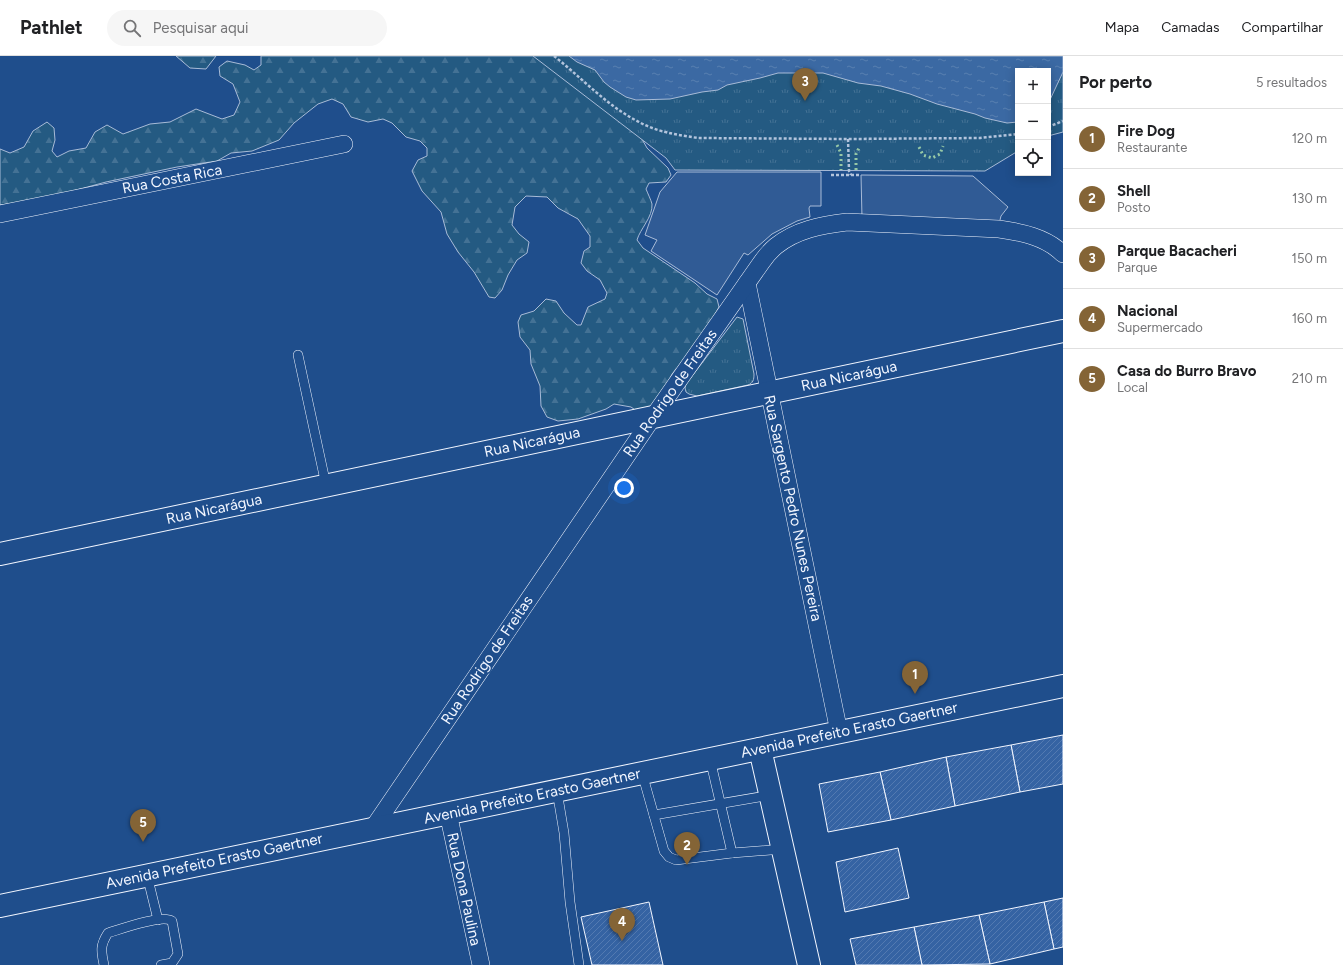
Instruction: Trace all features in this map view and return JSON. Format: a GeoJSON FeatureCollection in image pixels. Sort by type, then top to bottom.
{"type":"FeatureCollection","features":[{"type":"Feature","properties":{"kind":"main road","name":"Rua Nicarágua"},"geometry":{"type":"LineString","coordinates":[[0,554],[1063,331]]}},
{"type":"Feature","properties":{"kind":"main road","name":"Avenida Prefeito Erasto Gaertner"},"geometry":{"type":"LineString","coordinates":[[0,906],[1063,686]]}},
{"type":"Feature","properties":{"kind":"main road"},"geometry":{"type":"LineString","coordinates":[[760,749],[809,965]]}},
{"type":"Feature","properties":{"kind":"street","name":"Rua Costa Rica"},"geometry":{"type":"LineString","coordinates":[[0,214],[344,144]]}},
{"type":"Feature","properties":{"kind":"street","name":"Rua Rodrigo de Freitas"},"geometry":{"type":"LineString","coordinates":[[373,828],[653,417],[760,263],[775,247],[791,236],[810,228],[846,222],[999,229],[1033,236],[1047,243],[1063,254]]}},
{"type":"Feature","properties":{"kind":"street","name":"Rua Sargento Pedro Nunes Pereira"},"geometry":{"type":"LineString","coordinates":[[746,283],[839,732]]}},
{"type":"Feature","properties":{"kind":"street","name":"Rua Dona Paulina"},"geometry":{"type":"LineString","coordinates":[[448,813],[481,965]]}},
{"type":"Feature","properties":{"kind":"lane"},"geometry":{"type":"LineString","coordinates":[[298,354],[326,485]]}},
{"type":"Feature","properties":{"kind":"lane"},"geometry":{"type":"LineString","coordinates":[[710,759],[732,853]]}},
{"type":"Feature","properties":{"kind":"lane"},"geometry":{"type":"LineString","coordinates":[[642,773],[664,851],[669,857],[676,860],[732,853],[783,849]]}},
{"type":"Feature","properties":{"kind":"lane"},"geometry":{"type":"LineString","coordinates":[[557,790],[564,833],[570,902],[579,965]]}},
{"type":"Feature","properties":{"kind":"lane"},"geometry":{"type":"LineString","coordinates":[[654,815],[770,795]]}},
{"type":"Feature","properties":{"kind":"lane"},"geometry":{"type":"LineString","coordinates":[[147,875],[158,920]]}},
{"type":"Feature","properties":{"kind":"lane"},"geometry":{"type":"LineString","coordinates":[[104,965],[101,951],[103,941],[108,933],[158,920],[169,919],[172,921],[178,954],[172,963],[161,965]]}},
{"type":"Feature","properties":{"kind":"path"},"geometry":{"type":"LineString","coordinates":[[554,56],[622,112],[640,123],[656,130],[677,135],[698,138],[848,139],[980,138],[1015,134]]}},
{"type":"Feature","properties":{"kind":"path"},"geometry":{"type":"LineString","coordinates":[[1051,126],[1063,121]]}},
{"type":"Feature","properties":{"kind":"path"},"geometry":{"type":"LineString","coordinates":[[848,139],[850,175]]}},
{"type":"Feature","properties":{"kind":"path"},"geometry":{"type":"LineString","coordinates":[[831,175],[861,175]]}},
{"type":"Feature","properties":{"kind":"green space"},"geometry":{"type":"Polygon","coordinates":[[[176,56],[216,56],[206,69],[190,68],[176,56]]]}},
{"type":"Feature","properties":{"kind":"green space"},"geometry":{"type":"Polygon","coordinates":[[[261,56],[547,56],[638,132],[647,148],[668,168],[671,175],[666,182],[649,183],[646,189],[652,204],[652,209],[637,240],[643,248],[695,283],[707,294],[717,299],[719,307],[700,341],[672,374],[658,403],[638,412],[631,407],[614,404],[606,409],[578,419],[558,421],[547,417],[541,406],[540,386],[531,364],[530,350],[520,337],[518,322],[521,315],[534,311],[546,299],[556,301],[564,313],[577,325],[581,325],[588,307],[605,299],[607,293],[600,280],[587,271],[581,263],[584,251],[590,247],[590,236],[578,219],[558,208],[547,197],[526,196],[515,207],[512,225],[519,234],[529,242],[527,253],[517,260],[508,275],[502,290],[495,298],[489,297],[474,272],[458,252],[447,234],[441,212],[422,191],[412,171],[418,160],[427,156],[427,148],[420,141],[406,137],[392,123],[383,119],[368,122],[351,117],[343,104],[332,99],[318,104],[294,123],[279,140],[252,151],[231,153],[217,161],[177,167],[106,182],[43,199],[0,205],[0,149],[10,153],[24,147],[33,131],[47,122],[54,128],[55,140],[52,151],[57,157],[69,151],[86,148],[95,132],[107,125],[123,134],[150,124],[170,122],[196,109],[222,119],[234,115],[240,102],[233,84],[220,76],[219,67],[227,61],[245,65],[254,70],[261,65],[261,56]]]}},
{"type":"Feature","properties":{"kind":"green space"},"geometry":{"type":"Polygon","coordinates":[[[533,56],[1063,56],[1063,132],[1051,135],[1051,68],[1015,68],[1015,153],[985,171],[675,170],[666,158],[533,56]]]}},
{"type":"Feature","properties":{"kind":"green space"},"geometry":{"type":"Polygon","coordinates":[[[737,317],[743,319],[754,374],[753,381],[748,385],[697,396],[689,394],[686,392],[686,384],[737,317]]]}},
{"type":"Feature","properties":{"kind":"shaded area"},"geometry":{"type":"Polygon","coordinates":[[[677,172],[821,172],[821,206],[810,206],[810,217],[797,221],[772,234],[748,255],[744,253],[717,295],[651,251],[657,240],[645,235],[660,192],[677,172]]]}},
{"type":"Feature","properties":{"kind":"shaded area"},"geometry":{"type":"Polygon","coordinates":[[[861,175],[973,176],[1008,207],[1001,216],[1001,222],[862,218],[861,175]]]}},
{"type":"Feature","properties":{"kind":"water"},"geometry":{"type":"Polygon","coordinates":[[[569,56],[1063,56],[1063,72],[1051,98],[1051,68],[1015,68],[1015,122],[1007,123],[937,104],[910,94],[881,86],[858,83],[823,73],[778,73],[727,85],[718,90],[670,99],[636,100],[626,97],[610,87],[595,70],[577,62],[569,56]]]}},
{"type":"Feature","properties":{"kind":"building"},"geometry":{"type":"Polygon","coordinates":[[[1063,735],[1063,784],[1020,792],[1011,745],[1063,735]]]}},
{"type":"Feature","properties":{"kind":"building"},"geometry":{"type":"Polygon","coordinates":[[[1011,745],[1020,792],[955,806],[946,757],[1011,745]]]}},
{"type":"Feature","properties":{"kind":"building"},"geometry":{"type":"Polygon","coordinates":[[[946,757],[955,806],[891,820],[880,772],[946,757]]]}},
{"type":"Feature","properties":{"kind":"building"},"geometry":{"type":"Polygon","coordinates":[[[880,772],[891,820],[828,832],[819,784],[880,772]]]}},
{"type":"Feature","properties":{"kind":"building"},"geometry":{"type":"Polygon","coordinates":[[[898,848],[909,898],[845,912],[836,862],[898,848]]]}},
{"type":"Feature","properties":{"kind":"building"},"geometry":{"type":"Polygon","coordinates":[[[1063,898],[1063,947],[1054,949],[1044,902],[1063,898]]]}},
{"type":"Feature","properties":{"kind":"building"},"geometry":{"type":"Polygon","coordinates":[[[649,902],[663,965],[592,965],[581,917],[649,902]]]}},
{"type":"Feature","properties":{"kind":"building"},"geometry":{"type":"Polygon","coordinates":[[[1044,902],[1054,949],[990,964],[979,915],[1044,902]]]}},
{"type":"Feature","properties":{"kind":"building"},"geometry":{"type":"Polygon","coordinates":[[[979,915],[990,964],[922,965],[914,927],[979,915]]]}},
{"type":"Feature","properties":{"kind":"building"},"geometry":{"type":"Polygon","coordinates":[[[914,927],[922,965],[856,965],[850,939],[914,927]]]}},
{"type":"Feature","properties":{"kind":"hedge"},"geometry":{"type":"LineString","coordinates":[[837,145],[841,153],[841,170]]}},
{"type":"Feature","properties":{"kind":"hedge"},"geometry":{"type":"LineString","coordinates":[[856,170],[856,154],[860,146]]}},
{"type":"Feature","properties":{"kind":"hedge"},"geometry":{"type":"LineString","coordinates":[[919,147],[923,155],[932,158],[940,154],[943,146]]}},
{"type":"Feature","properties":{"kind":"place","name":"Parque Bacacheri"},"geometry":{"type":"Point","coordinates":[805,101]}},
{"type":"Feature","properties":{"kind":"place","name":"Fire Dog"},"geometry":{"type":"Point","coordinates":[915,694]}},
{"type":"Feature","properties":{"kind":"place","name":"Casa do Burro Bravo"},"geometry":{"type":"Point","coordinates":[143,842]}},
{"type":"Feature","properties":{"kind":"place","name":"Shell"},"geometry":{"type":"Point","coordinates":[687,865]}},
{"type":"Feature","properties":{"kind":"place","name":"Nacional"},"geometry":{"type":"Point","coordinates":[622,941]}}]}
